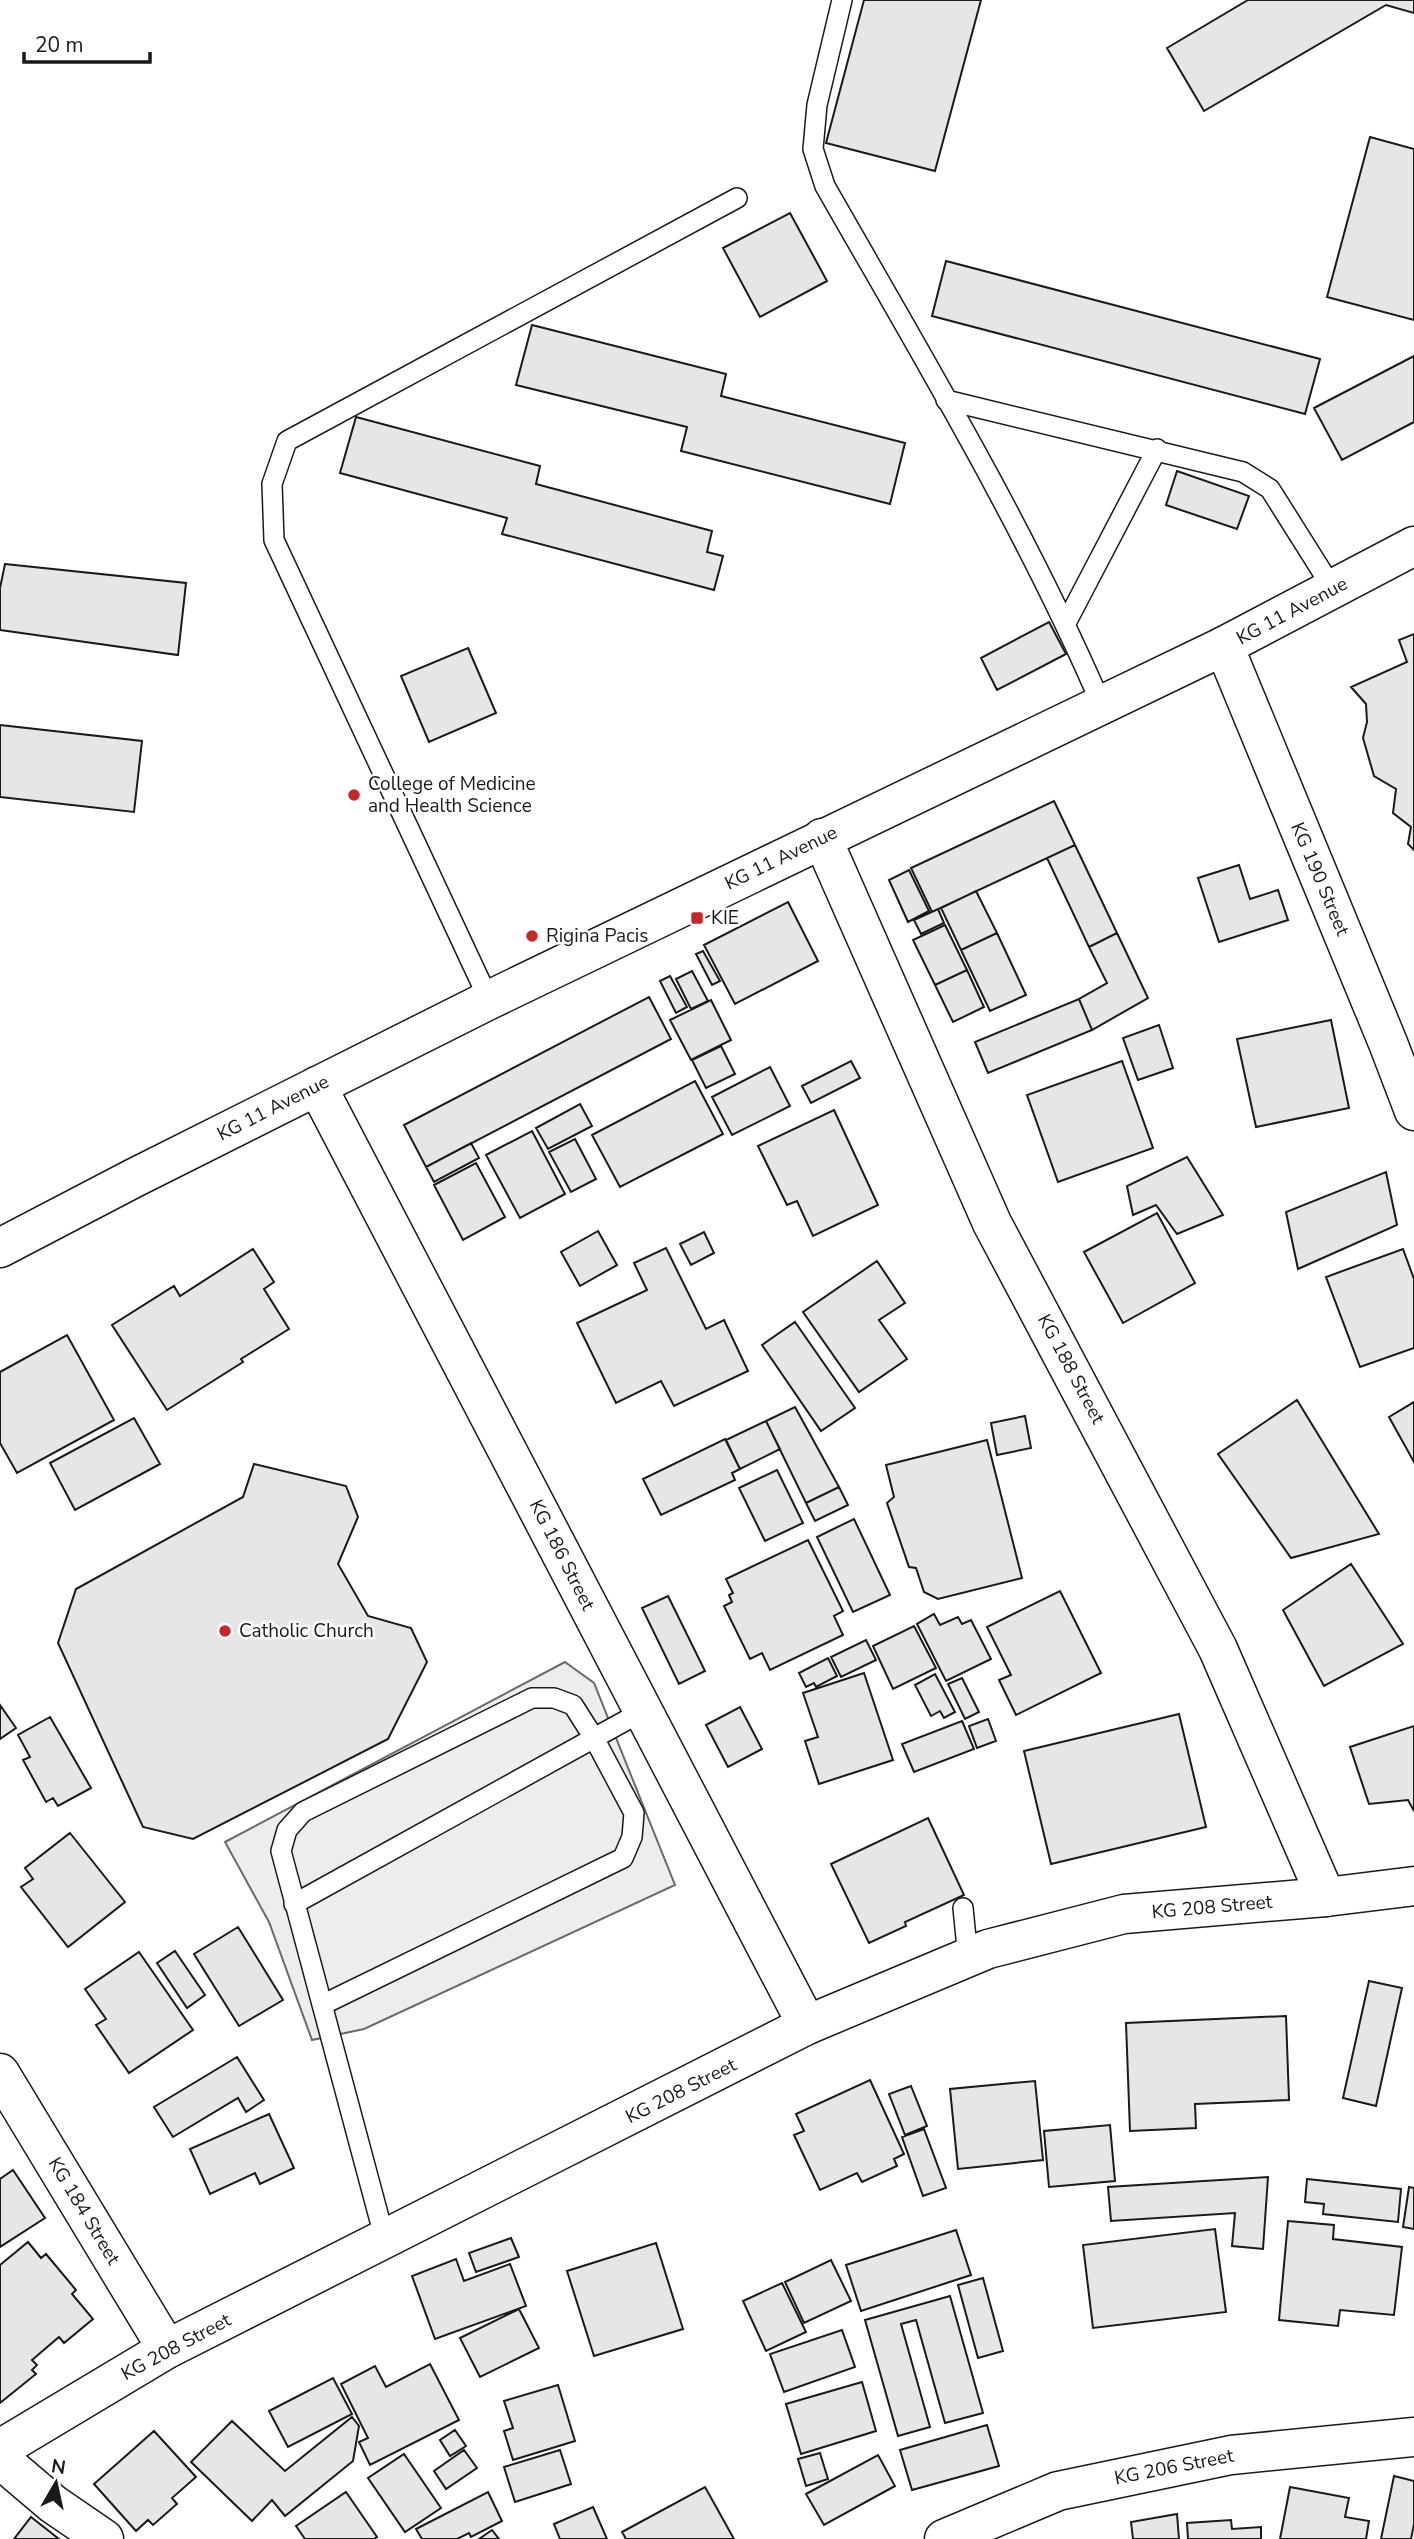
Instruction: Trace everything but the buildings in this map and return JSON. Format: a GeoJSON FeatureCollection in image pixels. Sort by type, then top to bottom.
{"type":"FeatureCollection","features":[{"type":"Feature","properties":{"kind":"street","name":"KG 11 Avenue"},"geometry":{"type":"LineString","coordinates":[[0,1248],[489,1000],[1224,646],[1414,546]]}},
{"type":"Feature","properties":{"kind":"street","name":"KG 190 Street"},"geometry":{"type":"LineString","coordinates":[[1224,646],[1401,1038],[1414,1111]]}},
{"type":"Feature","properties":{"kind":"street","name":"KG 188 Street"},"geometry":{"type":"LineString","coordinates":[[822,838],[992,1223],[1218,1649],[1326,1897]]}},
{"type":"Feature","properties":{"kind":"street","name":"KG 186 Street"},"geometry":{"type":"LineString","coordinates":[[317,1086],[807,2025]]}},
{"type":"Feature","properties":{"kind":"street","name":"KG 208 Street"},"geometry":{"type":"LineString","coordinates":[[0,2449],[167,2349],[807,2025],[988,1949],[1124,1914],[1326,1897],[1414,1886]]}},
{"type":"Feature","properties":{"kind":"street","name":"KG 184 Street"},"geometry":{"type":"LineString","coordinates":[[0,2073],[167,2349]]}},
{"type":"Feature","properties":{"kind":"street","name":"KG 206 Street"},"geometry":{"type":"LineString","coordinates":[[944,2539],[1058,2491],[1231,2455],[1414,2437]]}},
{"type":"Feature","properties":{"kind":"street"},"geometry":{"type":"LineString","coordinates":[[0,2459],[53,2504],[104,2539]]}},
{"type":"Feature","properties":{"kind":"lane"},"geometry":{"type":"LineString","coordinates":[[842,0],[817,105],[813,149],[825,186],[946,400],[1066,623],[1102,706]]}},
{"type":"Feature","properties":{"kind":"lane"},"geometry":{"type":"LineString","coordinates":[[489,1000],[274,540],[272,484],[286,441],[737,198]]}},
{"type":"Feature","properties":{"kind":"lane"},"geometry":{"type":"LineString","coordinates":[[946,400],[1243,472],[1270,489],[1333,589]]}},
{"type":"Feature","properties":{"kind":"lane"},"geometry":{"type":"LineString","coordinates":[[1066,623],[1157,449]]}},
{"type":"Feature","properties":{"kind":"lane"},"geometry":{"type":"LineString","coordinates":[[322,2005],[623,1858],[632,1837],[634,1813],[573,1705],[554,1698],[532,1698],[303,1812],[287,1830],[281,1852],[294,1905],[385,2240]]}},
{"type":"Feature","properties":{"kind":"lane"},"geometry":{"type":"LineString","coordinates":[[294,1905],[643,1711]]}},
{"type":"Feature","properties":{"kind":"lane"},"geometry":{"type":"LineString","coordinates":[[963,1908],[968,1958]]}},
{"type":"Feature","properties":{"kind":"shaded area"},"geometry":{"type":"Polygon","coordinates":[[[565,1662],[594,1683],[675,1885],[364,2029],[312,2040],[269,1922],[225,1842],[565,1662]]]}},
{"type":"Feature","properties":{"kind":"place","name":"College of Medicine and Health Science"},"geometry":{"type":"Point","coordinates":[354,795]}},
{"type":"Feature","properties":{"kind":"place","name":"KIE"},"geometry":{"type":"Point","coordinates":[697,918]}},
{"type":"Feature","properties":{"kind":"place","name":"Rigina Pacis"},"geometry":{"type":"Point","coordinates":[532,936]}},
{"type":"Feature","properties":{"kind":"place","name":"Catholic Church"},"geometry":{"type":"Point","coordinates":[225,1631]}}]}
